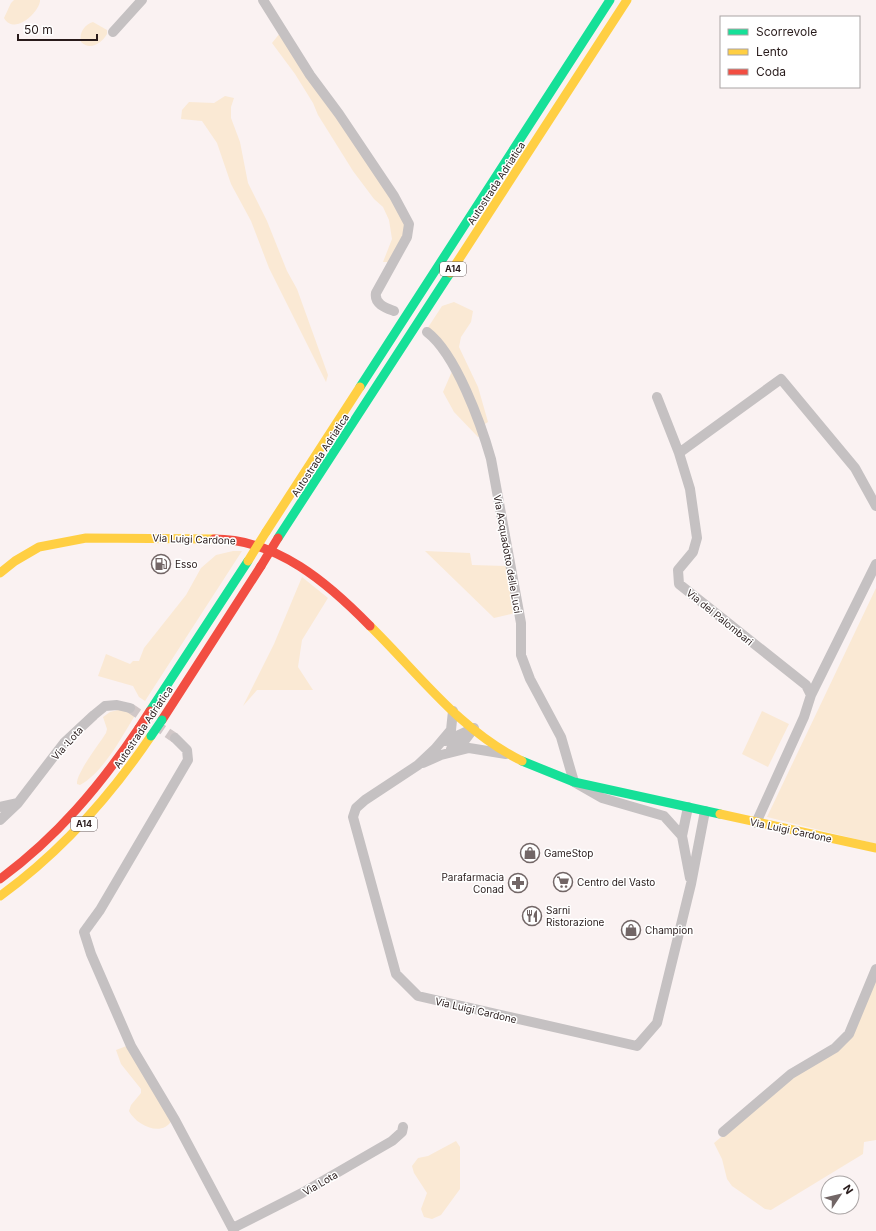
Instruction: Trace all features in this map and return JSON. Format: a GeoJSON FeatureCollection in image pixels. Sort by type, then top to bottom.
{"type":"FeatureCollection","features":[{"type":"Feature","properties":{"kind":"main road","name":"Autostrada Adriatica"},"geometry":{"type":"LineString","coordinates":[[0,879],[36,850],[74,813],[111,768],[139,728],[610,0]]}},
{"type":"Feature","properties":{"kind":"main road","name":"Autostrada Adriatica"},"geometry":{"type":"LineString","coordinates":[[0,896],[37,868],[79,830],[105,800],[151,736],[627,0]]}},
{"type":"Feature","properties":{"kind":"main road","name":"Via Luigi Cardone"},"geometry":{"type":"LineString","coordinates":[[0,573],[15,561],[39,547],[86,538],[229,539],[247,542],[297,563],[334,592],[381,635],[453,711],[510,755],[538,769],[574,782],[876,848]]}},
{"type":"Feature","properties":{"kind":"street"},"geometry":{"type":"LineString","coordinates":[[113,32],[142,0]]}},
{"type":"Feature","properties":{"kind":"street"},"geometry":{"type":"LineString","coordinates":[[263,0],[310,76],[339,114],[394,196],[409,224],[407,237],[376,293],[377,302],[394,311]]}},
{"type":"Feature","properties":{"kind":"street","name":"Via Acquadotto delle Luci"},"geometry":{"type":"LineString","coordinates":[[427,332],[433,337],[451,361],[484,436],[491,460],[520,622],[521,655],[530,678],[561,737],[574,782]]}},
{"type":"Feature","properties":{"kind":"street"},"geometry":{"type":"LineString","coordinates":[[679,453],[781,379],[855,468],[876,506]]}},
{"type":"Feature","properties":{"kind":"street","name":"Via dei Palombari"},"geometry":{"type":"LineString","coordinates":[[657,397],[679,453],[690,489],[697,538],[693,552],[678,570],[679,584],[806,685],[811,695]]}},
{"type":"Feature","properties":{"kind":"street"},"geometry":{"type":"LineString","coordinates":[[756,823],[804,717],[811,695],[876,564]]}},
{"type":"Feature","properties":{"kind":"street","name":"Via :Lota"},"geometry":{"type":"LineString","coordinates":[[0,820],[18,803],[64,743],[94,715],[105,706],[117,705],[130,708]]}},
{"type":"Feature","properties":{"kind":"street","name":"Via Luigi Cardone"},"geometry":{"type":"LineString","coordinates":[[438,752],[451,730],[453,711]]}},
{"type":"Feature","properties":{"kind":"street","name":"Via Luigi Cardone"},"geometry":{"type":"LineString","coordinates":[[474,728],[465,740],[438,752],[365,800],[356,808],[353,817],[396,974],[418,996],[638,1046],[657,1023],[690,884],[705,811]]}},
{"type":"Feature","properties":{"kind":"street"},"geometry":{"type":"LineString","coordinates":[[175,738],[187,750],[188,760],[100,910],[84,932],[91,954],[131,1046],[175,1120],[234,1229]]}},
{"type":"Feature","properties":{"kind":"street","name":"Via Luigi Cardone"},"geometry":{"type":"LineString","coordinates":[[438,752],[468,748],[510,755]]}},
{"type":"Feature","properties":{"kind":"street","name":"Via Luigi Cardone"},"geometry":{"type":"LineString","coordinates":[[574,782],[602,798],[664,816],[682,836]]}},
{"type":"Feature","properties":{"kind":"street"},"geometry":{"type":"LineString","coordinates":[[0,807],[18,803]]}},
{"type":"Feature","properties":{"kind":"street","name":"Via Luigi Cardone"},"geometry":{"type":"LineString","coordinates":[[688,807],[682,836],[690,884]]}},
{"type":"Feature","properties":{"kind":"street"},"geometry":{"type":"LineString","coordinates":[[723,1132],[791,1074],[835,1048],[849,1034],[876,969]]}},
{"type":"Feature","properties":{"kind":"street","name":"Via Lota"},"geometry":{"type":"LineString","coordinates":[[234,1229],[302,1193],[378,1149],[402,1132],[403,1127]]}},
{"type":"Feature","properties":{"kind":"shaded area"},"geometry":{"type":"Polygon","coordinates":[[[14,0],[40,0],[32,15],[26,20],[14,25],[9,23],[4,18],[14,0]]]}},
{"type":"Feature","properties":{"kind":"shaded area"},"geometry":{"type":"Polygon","coordinates":[[[93,22],[107,30],[107,34],[96,45],[84,45],[81,42],[82,33],[85,27],[93,22]]]}},
{"type":"Feature","properties":{"kind":"shaded area"},"geometry":{"type":"Polygon","coordinates":[[[280,33],[384,186],[405,224],[405,235],[389,262],[383,262],[392,239],[389,220],[383,207],[374,199],[353,171],[318,115],[313,103],[295,74],[272,43],[280,33]]]}},
{"type":"Feature","properties":{"kind":"shaded area"},"geometry":{"type":"Polygon","coordinates":[[[225,96],[234,98],[231,107],[231,118],[240,142],[248,183],[267,221],[287,271],[297,289],[328,375],[326,382],[269,268],[251,221],[231,184],[217,143],[202,121],[181,119],[182,110],[189,102],[214,103],[225,96]]]}},
{"type":"Feature","properties":{"kind":"shaded area"},"geometry":{"type":"Polygon","coordinates":[[[454,302],[473,311],[471,322],[461,337],[459,347],[478,387],[488,422],[485,424],[487,432],[478,437],[454,412],[443,392],[453,369],[427,329],[442,306],[454,302]]]}},
{"type":"Feature","properties":{"kind":"shaded area"},"geometry":{"type":"Polygon","coordinates":[[[233,551],[242,551],[145,701],[139,697],[133,686],[98,676],[106,654],[130,664],[133,661],[139,661],[144,648],[186,595],[201,568],[216,555],[233,551]]]}},
{"type":"Feature","properties":{"kind":"shaded area"},"geometry":{"type":"Polygon","coordinates":[[[425,551],[470,553],[472,565],[506,566],[515,613],[494,618],[425,551]]]}},
{"type":"Feature","properties":{"kind":"shaded area"},"geometry":{"type":"Polygon","coordinates":[[[302,577],[328,598],[302,640],[298,667],[313,690],[257,690],[243,706],[274,644],[302,577]]]}},
{"type":"Feature","properties":{"kind":"shaded area"},"geometry":{"type":"Polygon","coordinates":[[[876,588],[876,844],[767,817],[876,588]]]}},
{"type":"Feature","properties":{"kind":"shaded area"},"geometry":{"type":"Polygon","coordinates":[[[127,710],[136,714],[105,763],[89,779],[80,785],[77,784],[80,773],[106,733],[107,729],[103,717],[110,712],[127,710]]]}},
{"type":"Feature","properties":{"kind":"shaded area"},"geometry":{"type":"Polygon","coordinates":[[[762,711],[789,724],[768,767],[742,754],[762,711]]]}},
{"type":"Feature","properties":{"kind":"shaded area"},"geometry":{"type":"Polygon","coordinates":[[[876,976],[876,1140],[864,1142],[863,1154],[828,1175],[820,1175],[820,1180],[771,1210],[765,1209],[732,1186],[727,1179],[722,1159],[714,1143],[794,1076],[847,1042],[876,976]]]}},
{"type":"Feature","properties":{"kind":"shaded area"},"geometry":{"type":"Polygon","coordinates":[[[129,1045],[172,1120],[168,1125],[162,1128],[149,1128],[143,1125],[132,1116],[129,1111],[131,1105],[141,1093],[141,1089],[121,1064],[116,1050],[129,1045]]]}},
{"type":"Feature","properties":{"kind":"shaded area"},"geometry":{"type":"Polygon","coordinates":[[[456,1141],[460,1147],[460,1189],[441,1215],[432,1219],[424,1217],[421,1209],[427,1193],[414,1173],[412,1166],[418,1158],[428,1156],[456,1141]]]}},
{"type":"Feature","properties":{"kind":"tunnel"},"geometry":{"type":"LineString","coordinates":[[130,708],[175,738]]}},
{"type":"Feature","properties":{"kind":"traffic: fast"},"geometry":{"type":"LineString","coordinates":[[360,387],[610,0]]}},
{"type":"Feature","properties":{"kind":"traffic: fast"},"geometry":{"type":"LineString","coordinates":[[278,538],[450,273]]}},
{"type":"Feature","properties":{"kind":"traffic: fast"},"geometry":{"type":"LineString","coordinates":[[150,711],[248,561]]}},
{"type":"Feature","properties":{"kind":"traffic: fast"},"geometry":{"type":"LineString","coordinates":[[151,736],[162,720]]}},
{"type":"Feature","properties":{"kind":"traffic: fast"},"geometry":{"type":"LineString","coordinates":[[522,761],[574,782],[720,814]]}},
{"type":"Feature","properties":{"kind":"traffic: slow"},"geometry":{"type":"LineString","coordinates":[[450,273],[627,0]]}},
{"type":"Feature","properties":{"kind":"traffic: slow"},"geometry":{"type":"LineString","coordinates":[[266,532],[360,387]]}},
{"type":"Feature","properties":{"kind":"traffic: slow"},"geometry":{"type":"LineString","coordinates":[[248,561],[266,532]]}},
{"type":"Feature","properties":{"kind":"traffic: slow"},"geometry":{"type":"LineString","coordinates":[[0,573],[15,561],[39,547],[86,538],[214,539]]}},
{"type":"Feature","properties":{"kind":"traffic: slow"},"geometry":{"type":"LineString","coordinates":[[370,626],[459,717],[500,749],[522,761]]}},
{"type":"Feature","properties":{"kind":"traffic: slow"},"geometry":{"type":"LineString","coordinates":[[0,896],[43,861],[83,823],[118,781],[151,736]]}},
{"type":"Feature","properties":{"kind":"traffic: slow"},"geometry":{"type":"LineString","coordinates":[[720,814],[876,848]]}},
{"type":"Feature","properties":{"kind":"traffic: jam"},"geometry":{"type":"LineString","coordinates":[[261,566],[278,538]]}},
{"type":"Feature","properties":{"kind":"traffic: jam"},"geometry":{"type":"LineString","coordinates":[[214,539],[237,541],[259,547],[280,555],[300,566],[337,594],[370,626]]}},
{"type":"Feature","properties":{"kind":"traffic: jam"},"geometry":{"type":"LineString","coordinates":[[162,720],[261,566]]}},
{"type":"Feature","properties":{"kind":"traffic: jam"},"geometry":{"type":"LineString","coordinates":[[139,728],[150,711]]}},
{"type":"Feature","properties":{"kind":"traffic: jam"},"geometry":{"type":"LineString","coordinates":[[0,879],[40,846],[76,810],[109,770],[139,728]]}},
{"type":"Feature","properties":{"kind":"place","name":"Esso"},"geometry":{"type":"Point","coordinates":[161,564]}},
{"type":"Feature","properties":{"kind":"place","name":"GameStop"},"geometry":{"type":"Point","coordinates":[530,853]}},
{"type":"Feature","properties":{"kind":"place","name":"Centro del Vasto"},"geometry":{"type":"Point","coordinates":[563,882]}},
{"type":"Feature","properties":{"kind":"place","name":"Parafarmacia Conad"},"geometry":{"type":"Point","coordinates":[518,883]}},
{"type":"Feature","properties":{"kind":"place","name":"Sarni Ristorazione"},"geometry":{"type":"Point","coordinates":[532,916]}},
{"type":"Feature","properties":{"kind":"place","name":"Champion"},"geometry":{"type":"Point","coordinates":[631,930]}}]}
